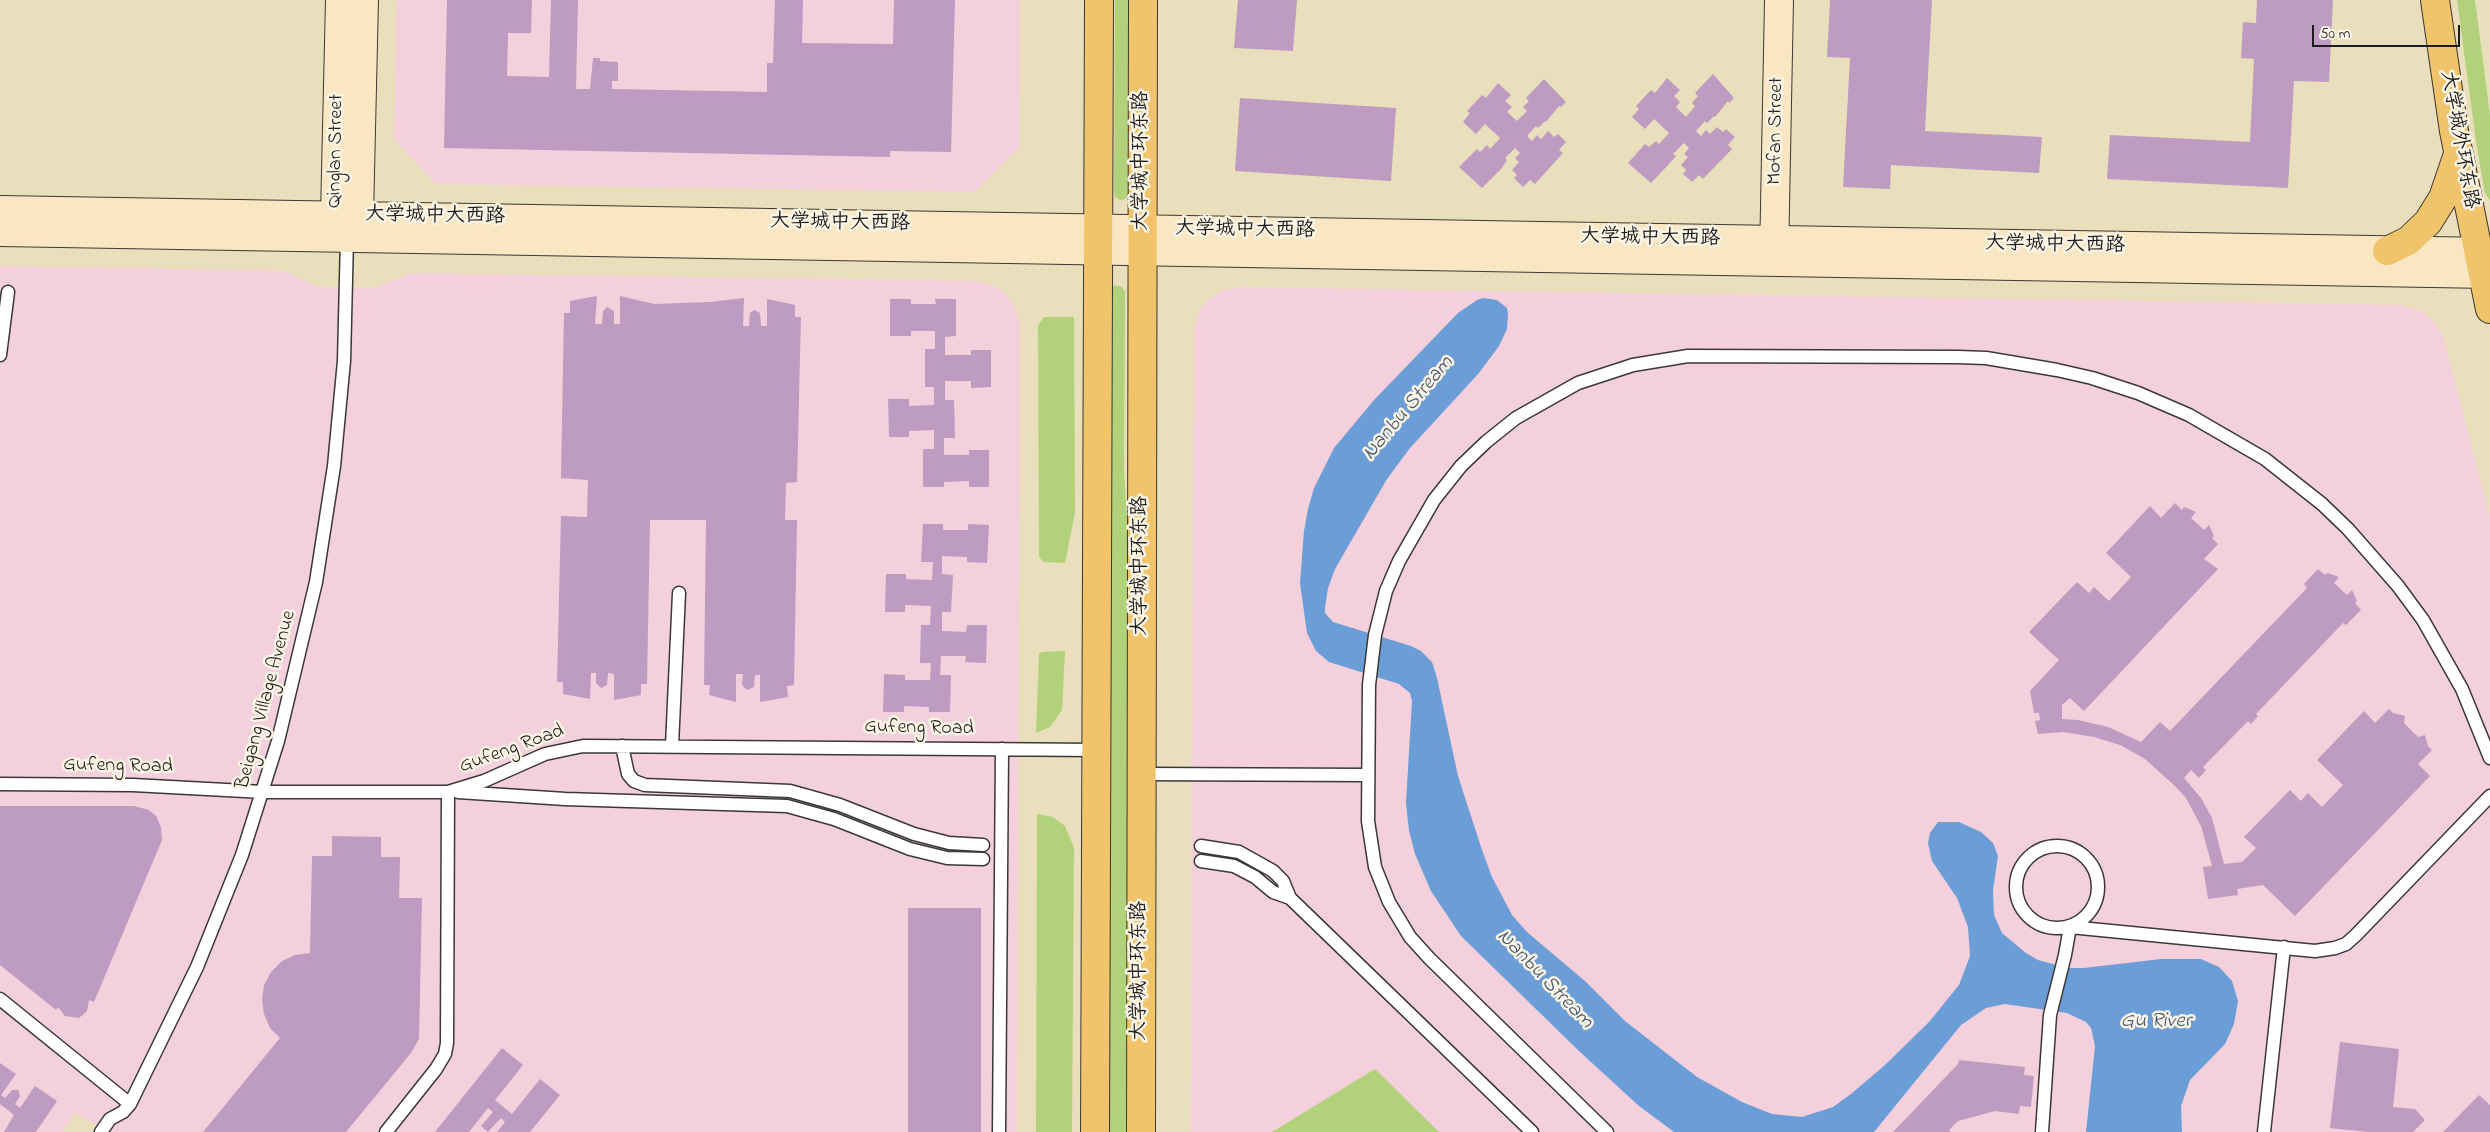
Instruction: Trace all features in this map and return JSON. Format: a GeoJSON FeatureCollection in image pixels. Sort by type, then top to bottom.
{"type":"FeatureCollection","features":[{"type":"Feature","properties":{"kind":"main road","name":"Qinglan Street"},"geometry":{"type":"LineString","coordinates":[[340,0],[347,223]]}},
{"type":"Feature","properties":{"kind":"main road","name":"Qinglan Street"},"geometry":{"type":"LineString","coordinates":[[347,223],[364,0]]}},
{"type":"Feature","properties":{"kind":"main road"},"geometry":{"type":"LineString","coordinates":[[1095,1132],[1099,0]]}},
{"type":"Feature","properties":{"kind":"main road","name":"大学城中环东路"},"geometry":{"type":"LineString","coordinates":[[1141,1132],[1143,0]]}},
{"type":"Feature","properties":{"kind":"main road","name":"Mofan Street"},"geometry":{"type":"LineString","coordinates":[[1774,252],[1779,0]]}},
{"type":"Feature","properties":{"kind":"main road","name":"大学城外环东路"},"geometry":{"type":"LineString","coordinates":[[2435,0],[2459,153],[2485,263],[2490,309]]}},
{"type":"Feature","properties":{"kind":"main road"},"geometry":{"type":"LineString","coordinates":[[2386,251],[2408,241],[2428,222],[2443,198],[2459,153]]}},
{"type":"Feature","properties":{"kind":"main road","name":"大学城中大西路"},"geometry":{"type":"LineString","coordinates":[[0,210],[347,223],[1142,241],[2485,263]]}},
{"type":"Feature","properties":{"kind":"main road","name":"大学城中大西路"},"geometry":{"type":"LineString","coordinates":[[0,232],[347,223]]}},
{"type":"Feature","properties":{"kind":"main road","name":"大学城中大西路"},"geometry":{"type":"LineString","coordinates":[[1774,252],[2386,251],[2485,263]]}},
{"type":"Feature","properties":{"kind":"lane","name":"Beigang Village Avenue"},"geometry":{"type":"LineString","coordinates":[[101,1132],[110,1119],[123,1112],[130,1104],[200,959],[242,855],[263,792],[304,639],[327,516],[344,361],[347,223]]}},
{"type":"Feature","properties":{"kind":"lane"},"geometry":{"type":"LineString","coordinates":[[0,355],[8,292]]}},
{"type":"Feature","properties":{"kind":"lane"},"geometry":{"type":"LineString","coordinates":[[1607,1132],[1429,958],[1402,924],[1389,902],[1375,867],[1369,837],[1369,685],[1375,635],[1386,592],[1399,561],[1434,500],[1461,466],[1486,442],[1516,418],[1578,383],[1633,365],[1688,356],[1986,358],[2074,374],[2138,393],[2225,435],[2293,480],[2322,504],[2372,555],[2423,620],[2462,689],[2490,758]]}},
{"type":"Feature","properties":{"kind":"lane"},"geometry":{"type":"LineString","coordinates":[[672,746],[679,593]]}},
{"type":"Feature","properties":{"kind":"lane","name":"Gufeng Road"},"geometry":{"type":"LineString","coordinates":[[0,784],[133,785],[263,792],[448,792],[484,781],[558,749],[583,746],[1096,750]]}},
{"type":"Feature","properties":{"kind":"lane"},"geometry":{"type":"LineString","coordinates":[[622,746],[628,774],[634,781],[645,785],[790,791],[840,805],[921,836],[949,843],[983,844]]}},
{"type":"Feature","properties":{"kind":"lane"},"geometry":{"type":"LineString","coordinates":[[999,1132],[1002,749]]}},
{"type":"Feature","properties":{"kind":"lane"},"geometry":{"type":"LineString","coordinates":[[1142,774],[1368,775]]}},
{"type":"Feature","properties":{"kind":"lane"},"geometry":{"type":"LineString","coordinates":[[386,1132],[436,1069],[445,1054],[447,1043],[448,792],[565,799],[759,803],[787,806],[821,814],[910,849],[947,858],[983,859]]}},
{"type":"Feature","properties":{"kind":"lane"},"geometry":{"type":"LineString","coordinates":[[2042,1132],[2050,1015],[2070,927],[2088,916],[2094,906],[2098,896],[2097,875],[2092,865],[2077,850],[2066,847],[2045,848],[2027,860],[2020,868],[2017,879],[2017,900],[2022,910],[2038,924],[2059,929],[2070,927],[2329,950],[2352,940],[2490,796]]}},
{"type":"Feature","properties":{"kind":"lane"},"geometry":{"type":"LineString","coordinates":[[1201,846],[1239,852],[1264,864],[1283,881],[1290,898],[1532,1132]]}},
{"type":"Feature","properties":{"kind":"lane"},"geometry":{"type":"LineString","coordinates":[[1201,861],[1234,866],[1255,877],[1273,892],[1290,898]]}},
{"type":"Feature","properties":{"kind":"lane"},"geometry":{"type":"LineString","coordinates":[[2264,1132],[2284,947]]}},
{"type":"Feature","properties":{"kind":"lane"},"geometry":{"type":"LineString","coordinates":[[0,999],[130,1104]]}},
{"type":"Feature","properties":{"kind":"shaded area"},"geometry":{"type":"Polygon","coordinates":[[[397,0],[1020,0],[1019,148],[974,192],[436,184],[394,139],[397,0]]]}},
{"type":"Feature","properties":{"kind":"shaded area"},"geometry":{"type":"Polygon","coordinates":[[[0,266],[285,271],[317,287],[373,288],[412,273],[976,281],[994,286],[1005,293],[1015,307],[1020,326],[1017,1132],[110,1132],[75,1113],[63,1132],[0,1132],[0,266]]]}},
{"type":"Feature","properties":{"kind":"shaded area"},"geometry":{"type":"Polygon","coordinates":[[[1239,287],[2402,305],[2423,312],[2435,323],[2443,336],[2490,518],[2490,1132],[1191,1132],[1194,329],[1199,311],[1208,300],[1222,291],[1239,287]]]}},
{"type":"Feature","properties":{"kind":"green space"},"geometry":{"type":"Polygon","coordinates":[[[1115,0],[1130,0],[1129,192],[1127,198],[1121,200],[1115,197],[1114,191],[1115,0]]]}},
{"type":"Feature","properties":{"kind":"green space"},"geometry":{"type":"Polygon","coordinates":[[[2457,0],[2475,0],[2490,115],[2490,200],[2485,193],[2477,148],[2457,0]]]}},
{"type":"Feature","properties":{"kind":"green space"},"geometry":{"type":"Polygon","coordinates":[[[1115,285],[1122,287],[1125,292],[1124,470],[1130,568],[1128,1132],[1107,1132],[1111,288],[1115,285]]]}},
{"type":"Feature","properties":{"kind":"green space"},"geometry":{"type":"Polygon","coordinates":[[[1044,317],[1074,317],[1075,513],[1065,563],[1044,562],[1039,557],[1038,326],[1044,317]]]}},
{"type":"Feature","properties":{"kind":"green space"},"geometry":{"type":"Polygon","coordinates":[[[1065,651],[1062,710],[1050,727],[1036,733],[1039,654],[1042,652],[1065,651]]]}},
{"type":"Feature","properties":{"kind":"green space"},"geometry":{"type":"Polygon","coordinates":[[[1037,814],[1053,817],[1065,826],[1074,848],[1072,1132],[1036,1132],[1037,814]]]}},
{"type":"Feature","properties":{"kind":"green space"},"geometry":{"type":"Polygon","coordinates":[[[1375,1069],[1439,1132],[1272,1132],[1375,1069]]]}},
{"type":"Feature","properties":{"kind":"water","name":"Gu River"},"geometry":{"type":"Polygon","coordinates":[[[1483,298],[1497,300],[1507,308],[1507,329],[1499,346],[1479,373],[1410,448],[1387,479],[1335,569],[1328,588],[1325,613],[1333,622],[1411,646],[1421,651],[1432,662],[1458,776],[1492,877],[1512,915],[1527,932],[1586,982],[1625,1021],[1697,1077],[1742,1102],[1772,1114],[1802,1117],[1833,1107],[1851,1094],[1885,1065],[1929,1022],[1959,985],[1970,956],[1968,927],[1957,898],[1932,861],[1928,843],[1930,833],[1938,822],[1959,822],[1981,832],[1993,843],[1998,856],[1993,890],[1994,915],[2002,933],[2026,953],[2038,960],[2068,968],[2084,968],[2161,959],[2201,959],[2219,967],[2232,981],[2238,1001],[2234,1024],[2225,1044],[2190,1080],[2181,1106],[2182,1132],[2086,1132],[2095,1046],[2091,1028],[2086,1022],[2067,1013],[2005,1004],[1986,1008],[1961,1025],[1874,1132],[1674,1132],[1639,1106],[1579,1051],[1461,936],[1431,891],[1415,854],[1409,831],[1406,803],[1412,701],[1410,693],[1399,684],[1329,662],[1316,651],[1307,633],[1300,583],[1304,531],[1308,509],[1314,488],[1334,448],[1375,399],[1458,313],[1483,298]]]}},
{"type":"Feature","properties":{"kind":"building"},"geometry":{"type":"Polygon","coordinates":[[[447,0],[532,0],[531,33],[508,33],[507,76],[549,77],[551,0],[578,0],[576,89],[590,89],[593,58],[600,58],[600,61],[618,62],[618,81],[612,81],[612,89],[767,92],[767,63],[773,63],[775,0],[803,0],[802,43],[893,44],[894,0],[955,0],[951,152],[890,151],[890,157],[444,148],[447,0]]]}},
{"type":"Feature","properties":{"kind":"building"},"geometry":{"type":"Polygon","coordinates":[[[1238,0],[1297,0],[1293,51],[1234,48],[1238,0]]]}},
{"type":"Feature","properties":{"kind":"building"},"geometry":{"type":"Polygon","coordinates":[[[1830,0],[1932,0],[1925,131],[2042,137],[2039,173],[1891,165],[1890,189],[1843,187],[1850,58],[1827,57],[1830,0]]]}},
{"type":"Feature","properties":{"kind":"building"},"geometry":{"type":"Polygon","coordinates":[[[2257,0],[2333,0],[2329,82],[2294,81],[2288,188],[2107,179],[2110,135],[2250,142],[2254,59],[2241,58],[2243,22],[2256,23],[2257,0]]]}},
{"type":"Feature","properties":{"kind":"building"},"geometry":{"type":"Polygon","coordinates":[[[1713,74],[1734,98],[1729,103],[1728,101],[1715,117],[1707,123],[1705,121],[1696,131],[1701,136],[1706,130],[1710,134],[1717,127],[1723,132],[1726,129],[1735,137],[1728,145],[1732,149],[1703,179],[1699,175],[1692,182],[1683,174],[1686,170],[1681,165],[1688,157],[1684,154],[1689,148],[1684,143],[1673,154],[1676,156],[1651,183],[1628,163],[1645,144],[1649,147],[1656,141],[1659,144],[1669,133],[1654,119],[1645,129],[1632,117],[1639,109],[1636,106],[1651,90],[1655,93],[1667,78],[1680,90],[1674,96],[1680,102],[1676,107],[1686,117],[1695,106],[1692,103],[1698,96],[1695,93],[1713,74]]]}},
{"type":"Feature","properties":{"kind":"building"},"geometry":{"type":"Polygon","coordinates":[[[1544,79],[1566,102],[1561,107],[1559,106],[1546,122],[1538,128],[1536,126],[1527,136],[1532,141],[1537,135],[1541,139],[1548,131],[1554,137],[1558,134],[1566,142],[1559,150],[1563,153],[1535,184],[1530,180],[1523,187],[1514,178],[1517,175],[1512,170],[1519,162],[1515,158],[1520,153],[1515,148],[1505,158],[1507,160],[1502,168],[1482,188],[1459,167],[1477,149],[1480,152],[1487,145],[1490,149],[1500,138],[1485,124],[1476,134],[1463,122],[1470,113],[1467,111],[1482,95],[1486,98],[1498,83],[1511,95],[1505,101],[1512,107],[1507,112],[1517,121],[1527,111],[1523,107],[1529,101],[1526,98],[1544,79]]]}},
{"type":"Feature","properties":{"kind":"building"},"geometry":{"type":"Polygon","coordinates":[[[1240,98],[1396,108],[1391,181],[1235,171],[1240,98]]]}},
{"type":"Feature","properties":{"kind":"building"},"geometry":{"type":"Polygon","coordinates":[[[597,296],[595,324],[602,324],[603,311],[607,307],[614,311],[614,324],[620,324],[620,296],[654,304],[710,302],[744,298],[743,326],[749,326],[750,313],[754,310],[760,313],[761,326],[767,326],[767,299],[795,305],[795,317],[801,317],[797,482],[786,483],[785,520],[797,520],[794,685],[787,686],[788,697],[760,702],[760,675],[755,675],[754,687],[747,690],[742,685],[743,674],[736,674],[736,702],[709,695],[710,685],[704,685],[706,520],[650,520],[647,684],[641,684],[641,695],[614,700],[614,674],[608,673],[607,685],[601,688],[596,683],[596,673],[591,673],[590,699],[563,694],[563,682],[557,682],[561,516],[587,517],[588,480],[561,478],[564,313],[570,313],[570,301],[597,296]]]}},
{"type":"Feature","properties":{"kind":"building"},"geometry":{"type":"Polygon","coordinates":[[[890,299],[911,299],[911,304],[936,304],[935,299],[956,299],[956,336],[945,337],[945,355],[971,355],[971,350],[991,350],[991,387],[971,388],[971,381],[945,381],[945,400],[954,400],[955,438],[944,438],[944,455],[969,455],[969,450],[989,450],[989,487],[969,487],[969,481],[944,482],[944,487],[923,487],[923,449],[934,449],[934,430],[909,431],[909,437],[889,437],[888,399],[909,399],[909,406],[934,405],[934,387],[925,387],[925,349],[935,349],[935,331],[911,331],[911,336],[890,336],[890,299]]]}},
{"type":"Feature","properties":{"kind":"building"},"geometry":{"type":"Polygon","coordinates":[[[2175,503],[2182,510],[2184,507],[2196,512],[2191,518],[2204,530],[2209,525],[2214,536],[2212,538],[2218,544],[2204,559],[2218,569],[2084,711],[2070,698],[2062,705],[2062,719],[2078,720],[2108,727],[2141,742],[2160,722],[2170,731],[2307,588],[2304,584],[2318,569],[2325,575],[2327,573],[2339,577],[2334,583],[2347,595],[2352,590],[2357,601],[2355,603],[2361,610],[2346,625],[2343,623],[2256,714],[2258,716],[2251,724],[2248,721],[2203,767],[2206,770],[2199,778],[2191,770],[2184,778],[2201,798],[2212,818],[2224,864],[2242,862],[2256,848],[2244,837],[2290,790],[2301,801],[2308,793],[2322,807],[2343,785],[2317,760],[2364,711],[2375,723],[2389,709],[2393,713],[2405,716],[2404,723],[2418,737],[2425,735],[2428,746],[2432,750],[2418,764],[2430,776],[2295,916],[2263,885],[2237,889],[2238,895],[2208,899],[2203,867],[2212,866],[2201,826],[2186,798],[2145,759],[2120,745],[2094,737],[2063,732],[2038,734],[2035,721],[2040,720],[2039,713],[2034,713],[2030,691],[2059,660],[2029,632],[2077,582],[2089,593],[2094,587],[2109,601],[2131,577],[2106,553],[2150,506],[2161,518],[2175,503]]]}},
{"type":"Feature","properties":{"kind":"building"},"geometry":{"type":"Polygon","coordinates":[[[923,524],[943,524],[943,530],[968,530],[968,524],[989,525],[987,563],[967,562],[967,557],[942,556],[942,574],[953,575],[951,612],[942,612],[942,631],[966,632],[967,625],[987,625],[986,663],[965,662],[966,656],[941,656],[940,675],[951,675],[950,712],[929,712],[929,707],[904,706],[904,712],[883,712],[884,674],[905,675],[905,680],[930,680],[931,663],[920,663],[921,625],[930,625],[931,606],[905,605],[905,612],[885,612],[886,574],[906,574],[906,579],[932,580],[933,562],[921,562],[923,524]]]}},
{"type":"Feature","properties":{"kind":"building"},"geometry":{"type":"Polygon","coordinates":[[[0,806],[134,806],[149,810],[156,816],[161,827],[162,840],[94,1002],[89,1000],[87,1011],[79,1018],[65,1016],[58,1007],[56,1010],[0,965],[0,806]]]}},
{"type":"Feature","properties":{"kind":"building"},"geometry":{"type":"Polygon","coordinates":[[[332,836],[381,837],[381,857],[400,857],[399,898],[422,898],[419,1039],[411,1053],[346,1132],[203,1132],[280,1038],[270,1028],[264,1014],[262,999],[264,985],[271,972],[282,961],[295,955],[310,953],[312,856],[332,856],[332,836]]]}},
{"type":"Feature","properties":{"kind":"building"},"geometry":{"type":"Polygon","coordinates":[[[908,908],[981,908],[981,1132],[908,1132],[908,908]]]}},
{"type":"Feature","properties":{"kind":"building"},"geometry":{"type":"Polygon","coordinates":[[[2340,1042],[2399,1049],[2393,1107],[2415,1109],[2425,1120],[2413,1132],[2369,1132],[2330,1128],[2340,1042]]]}},
{"type":"Feature","properties":{"kind":"building"},"geometry":{"type":"Polygon","coordinates":[[[502,1048],[523,1065],[495,1100],[512,1114],[540,1079],[560,1095],[530,1132],[497,1132],[505,1122],[501,1118],[488,1132],[481,1126],[493,1112],[488,1108],[469,1132],[435,1132],[502,1048]]]}},
{"type":"Feature","properties":{"kind":"building"},"geometry":{"type":"Polygon","coordinates":[[[1959,1060],[2025,1067],[2024,1075],[2034,1076],[2031,1107],[2020,1106],[2019,1114],[1995,1111],[1958,1121],[1949,1130],[1951,1132],[1893,1132],[1958,1064],[1959,1060]]]}},
{"type":"Feature","properties":{"kind":"building"},"geometry":{"type":"Polygon","coordinates":[[[0,1063],[16,1074],[1,1095],[5,1098],[12,1090],[18,1090],[20,1096],[15,1104],[20,1108],[35,1086],[57,1101],[36,1132],[4,1132],[14,1115],[0,1104],[0,1063]]]}},
{"type":"Feature","properties":{"kind":"building"},"geometry":{"type":"Polygon","coordinates":[[[2479,1095],[2490,1105],[2490,1132],[2443,1132],[2479,1095]]]}},
{"type":"Feature","properties":{"kind":"water label","name":"Nanbu Stream"},"geometry":{"type":"Point","coordinates":[1409,409]}},
{"type":"Feature","properties":{"kind":"water label","name":"Nanbu Stream"},"geometry":{"type":"Point","coordinates":[1544,980]}}]}
